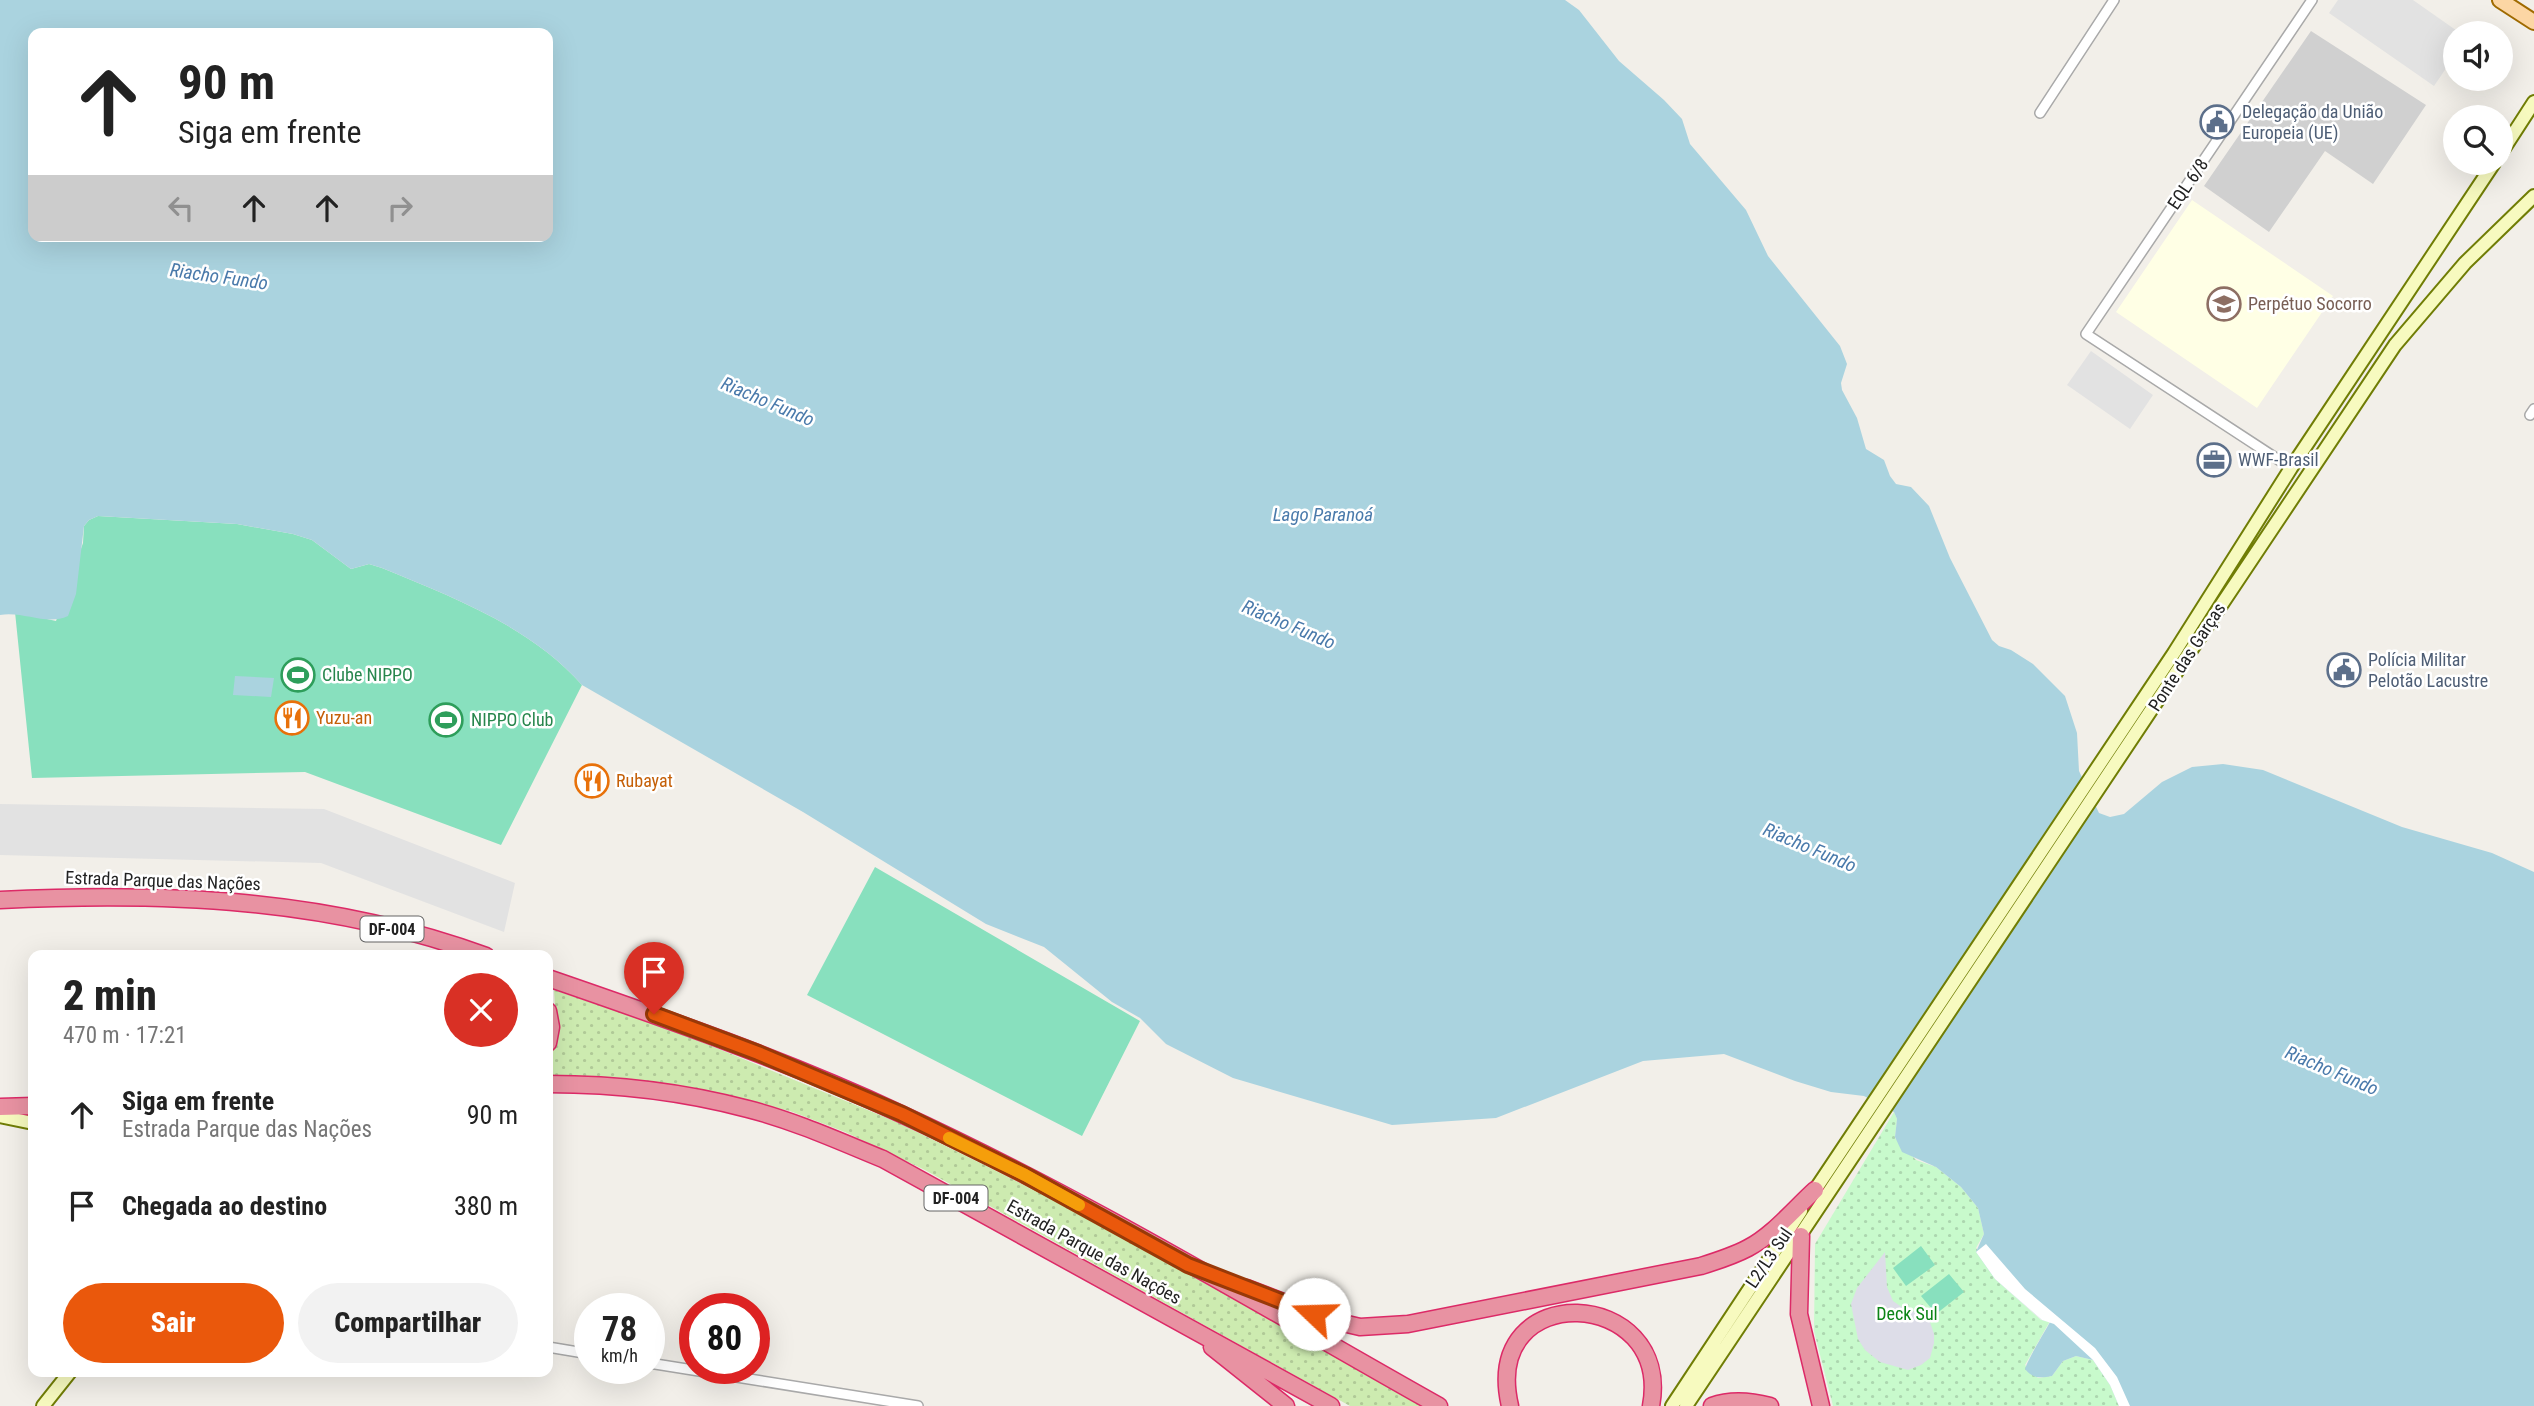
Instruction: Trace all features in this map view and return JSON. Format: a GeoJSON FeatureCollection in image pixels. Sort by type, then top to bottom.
{"type":"FeatureCollection","features":[{"type":"Feature","properties":{"kind":"highway","name":"Estrada Parque das Nações"},"geometry":{"type":"LineString","coordinates":[[0,900],[132,896],[265,903],[444,940],[470,950]]}},
{"type":"Feature","properties":{"kind":"highway"},"geometry":{"type":"LineString","coordinates":[[444,940],[460,950]]}},
{"type":"Feature","properties":{"kind":"highway","name":"Estrada Parque das Nações"},"geometry":{"type":"LineString","coordinates":[[553,980],[706,1032],[846,1089],[1025,1175],[1438,1406]]}},
{"type":"Feature","properties":{"kind":"highway","name":"Estrada Parque das Nações"},"geometry":{"type":"LineString","coordinates":[[553,1084],[646,1090],[695,1097],[750,1110],[810,1129],[883,1159],[1331,1406]]}},
{"type":"Feature","properties":{"kind":"highway"},"geometry":{"type":"LineString","coordinates":[[0,1107],[28,1107]]}},
{"type":"Feature","properties":{"kind":"highway"},"geometry":{"type":"LineString","coordinates":[[1188,1265],[1330,1320],[1360,1327],[1382,1328],[1701,1266],[1750,1247],[1767,1235],[1815,1190]]}},
{"type":"Feature","properties":{"kind":"highway"},"geometry":{"type":"LineString","coordinates":[[1801,1236],[1799,1314],[1821,1406]]}},
{"type":"Feature","properties":{"kind":"highway"},"geometry":{"type":"LineString","coordinates":[[1510,1406],[1506,1389],[1506,1369],[1514,1347],[1525,1332],[1541,1321],[1577,1312],[1592,1313],[1618,1325],[1640,1345],[1649,1360],[1653,1385],[1651,1406]]}},
{"type":"Feature","properties":{"kind":"highway"},"geometry":{"type":"LineString","coordinates":[[1193,1328],[1225,1358],[1286,1406]]}},
{"type":"Feature","properties":{"kind":"highway"},"geometry":{"type":"LineString","coordinates":[[1712,1406],[1731,1401],[1770,1406]]}},
{"type":"Feature","properties":{"kind":"main road"},"geometry":{"type":"LineString","coordinates":[[2500,0],[2529,19],[2534,32]]}},
{"type":"Feature","properties":{"kind":"main road"},"geometry":{"type":"LineString","coordinates":[[2513,134],[2534,102]]}},
{"type":"Feature","properties":{"kind":"main road","name":"Ponte das Garças"},"geometry":{"type":"LineString","coordinates":[[1865,1138],[2115,752],[2291,468],[2486,175]]}},
{"type":"Feature","properties":{"kind":"main road","name":"Ponte das Garças"},"geometry":{"type":"LineString","coordinates":[[1867,1110],[2395,345],[2465,263],[2534,196]]}},
{"type":"Feature","properties":{"kind":"main road","name":"L2/L3 Sul"},"geometry":{"type":"LineString","coordinates":[[1672,1406],[1867,1110]]}},
{"type":"Feature","properties":{"kind":"main road"},"geometry":{"type":"LineString","coordinates":[[0,1116],[28,1122]]}},
{"type":"Feature","properties":{"kind":"main road","name":"L2/L3 Sul"},"geometry":{"type":"LineString","coordinates":[[1686,1406],[1865,1138]]}},
{"type":"Feature","properties":{"kind":"main road"},"geometry":{"type":"LineString","coordinates":[[43,1406],[66,1377]]}},
{"type":"Feature","properties":{"kind":"street"},"geometry":{"type":"LineString","coordinates":[[2040,113],[2114,0]]}},
{"type":"Feature","properties":{"kind":"street","name":"EQL 6/8"},"geometry":{"type":"LineString","coordinates":[[2291,468],[2086,334],[2312,0]]}},
{"type":"Feature","properties":{"kind":"street"},"geometry":{"type":"LineString","coordinates":[[553,1348],[574,1351]]}},
{"type":"Feature","properties":{"kind":"street"},"geometry":{"type":"LineString","coordinates":[[665,1366],[918,1406]]}},
{"type":"Feature","properties":{"kind":"shaded area"},"geometry":{"type":"Polygon","coordinates":[[[2338,0],[2413,0],[2443,21],[2443,73],[2434,86],[2329,13],[2338,0]]]}},
{"type":"Feature","properties":{"kind":"shaded area"},"geometry":{"type":"Polygon","coordinates":[[[2311,31],[2426,105],[2373,184],[2325,151],[2269,232],[2204,186],[2311,31]]]}},
{"type":"Feature","properties":{"kind":"shaded area","name":"Perpétuo Socorro"},"geometry":{"type":"Polygon","coordinates":[[[2192,200],[2333,296],[2257,408],[2116,312],[2192,200]]]}},
{"type":"Feature","properties":{"kind":"shaded area"},"geometry":{"type":"Polygon","coordinates":[[[2091,351],[2153,395],[2130,429],[2067,385],[2091,351]]]}},
{"type":"Feature","properties":{"kind":"shaded area"},"geometry":{"type":"Polygon","coordinates":[[[0,804],[324,809],[515,883],[504,932],[321,863],[0,855],[0,804]]]}},
{"type":"Feature","properties":{"kind":"shaded area"},"geometry":{"type":"Polygon","coordinates":[[[1885,1252],[1887,1287],[1893,1301],[1906,1310],[1917,1312],[1930,1322],[1934,1334],[1930,1358],[1908,1370],[1880,1362],[1865,1350],[1858,1339],[1851,1304],[1857,1288],[1885,1252]]]}},
{"type":"Feature","properties":{"kind":"green space","name":"Clube NIPPO"},"geometry":{"type":"Polygon","coordinates":[[[98,516],[237,524],[293,534],[312,540],[351,569],[369,564],[462,602],[489,615],[539,646],[582,685],[501,845],[305,772],[32,778],[15,612],[56,621],[83,543],[84,526],[98,516]]]}},
{"type":"Feature","properties":{"kind":"green space"},"geometry":{"type":"Polygon","coordinates":[[[875,867],[1140,1021],[1082,1136],[807,995],[875,867]]]}},
{"type":"Feature","properties":{"kind":"green space"},"geometry":{"type":"Polygon","coordinates":[[[554,990],[670,1029],[897,1122],[1076,1210],[1426,1406],[1350,1406],[925,1170],[845,1132],[790,1111],[626,1078],[553,1076],[553,1044],[557,1039],[554,990]]]}},
{"type":"Feature","properties":{"kind":"green space","name":"Deck Sul"},"geometry":{"type":"Polygon","coordinates":[[[1894,1112],[1897,1119],[1895,1138],[1916,1160],[1936,1167],[1961,1187],[1978,1208],[1984,1234],[1976,1248],[1995,1279],[2041,1320],[2050,1321],[2025,1365],[2038,1378],[2052,1376],[2063,1361],[2076,1356],[2093,1360],[2110,1385],[2119,1406],[1833,1406],[1814,1331],[1815,1244],[1894,1112]]]}},
{"type":"Feature","properties":{"kind":"green space"},"geometry":{"type":"Polygon","coordinates":[[[1921,1246],[1935,1265],[1906,1286],[1893,1268],[1921,1246]]]}},
{"type":"Feature","properties":{"kind":"green space"},"geometry":{"type":"Polygon","coordinates":[[[1949,1274],[1964,1292],[1936,1314],[1921,1296],[1949,1274]]]}},
{"type":"Feature","properties":{"kind":"water","name":"Lago Paranoá"},"geometry":{"type":"Polygon","coordinates":[[[0,0],[1565,0],[1579,10],[1619,61],[1682,119],[1690,144],[1746,210],[1768,256],[1840,346],[1847,364],[1841,383],[1842,390],[1857,418],[1866,449],[1884,460],[1896,484],[1911,487],[1929,506],[1950,558],[1992,640],[2033,664],[2065,696],[2077,733],[2079,771],[2099,813],[2110,817],[2124,814],[2162,782],[2192,767],[2223,764],[2263,770],[2402,827],[2492,853],[2534,872],[2534,1406],[2119,1406],[2110,1385],[2093,1360],[2076,1356],[2063,1361],[2052,1376],[2034,1376],[2025,1369],[2050,1322],[2042,1320],[1995,1279],[1976,1252],[1984,1234],[1978,1208],[1961,1187],[1936,1167],[1902,1152],[1895,1137],[1897,1119],[1894,1112],[1864,1096],[1831,1092],[1724,1054],[1643,1061],[1496,1118],[1392,1125],[1233,1078],[1166,1044],[1140,1018],[1112,1002],[1044,947],[986,924],[803,812],[582,685],[539,646],[489,615],[382,568],[369,564],[351,569],[312,540],[293,534],[237,524],[98,516],[84,526],[76,594],[68,616],[51,620],[0,615],[0,0]]]}},
{"type":"Feature","properties":{"kind":"water"},"geometry":{"type":"Polygon","coordinates":[[[235,676],[274,678],[271,697],[233,695],[235,676]]]}},
{"type":"Feature","properties":{"kind":"pier"},"geometry":{"type":"Polygon","coordinates":[[[1986,1244],[2025,1289],[2095,1348],[2117,1377],[2130,1406],[2119,1406],[2110,1385],[2093,1360],[2054,1324],[2042,1320],[1995,1279],[1976,1252],[1986,1244]]]}},
{"type":"Feature","properties":{"kind":"slow traffic"},"geometry":{"type":"LineString","coordinates":[[949,1138],[1079,1205]]}},
{"type":"Feature","properties":{"kind":"place","name":"Delegação da União Europeia (UE)"},"geometry":{"type":"Point","coordinates":[2217,122]}},
{"type":"Feature","properties":{"kind":"place","name":"Perpétuo Socorro"},"geometry":{"type":"Point","coordinates":[2224,304]}},
{"type":"Feature","properties":{"kind":"place","name":"WWF-Brasil"},"geometry":{"type":"Point","coordinates":[2214,460]}},
{"type":"Feature","properties":{"kind":"place","name":"Polícia Militar Pelotão Lacustre"},"geometry":{"type":"Point","coordinates":[2344,670]}},
{"type":"Feature","properties":{"kind":"place","name":"Clube NIPPO"},"geometry":{"type":"Point","coordinates":[298,675]}},
{"type":"Feature","properties":{"kind":"place","name":"Yuzu-an"},"geometry":{"type":"Point","coordinates":[292,718]}},
{"type":"Feature","properties":{"kind":"place","name":"NIPPO Club"},"geometry":{"type":"Point","coordinates":[446,720]}},
{"type":"Feature","properties":{"kind":"place","name":"Rubayat"},"geometry":{"type":"Point","coordinates":[592,781]}},
{"type":"Feature","properties":{"kind":"route"},"geometry":{"type":"LineString","coordinates":[[654,1014],[706,1032],[902,1114],[1025,1175],[1188,1265],[1314,1314]]}},
{"type":"Feature","properties":{"kind":"water label","name":"Riacho Fundo"},"geometry":{"type":"Point","coordinates":[219,276]}},
{"type":"Feature","properties":{"kind":"water label","name":"Riacho Fundo"},"geometry":{"type":"Point","coordinates":[768,401]}},
{"type":"Feature","properties":{"kind":"water label","name":"Riacho Fundo"},"geometry":{"type":"Point","coordinates":[1289,624]}},
{"type":"Feature","properties":{"kind":"water label","name":"Riacho Fundo"},"geometry":{"type":"Point","coordinates":[1810,847]}},
{"type":"Feature","properties":{"kind":"water label","name":"Riacho Fundo"},"geometry":{"type":"Point","coordinates":[2332,1070]}}]}
